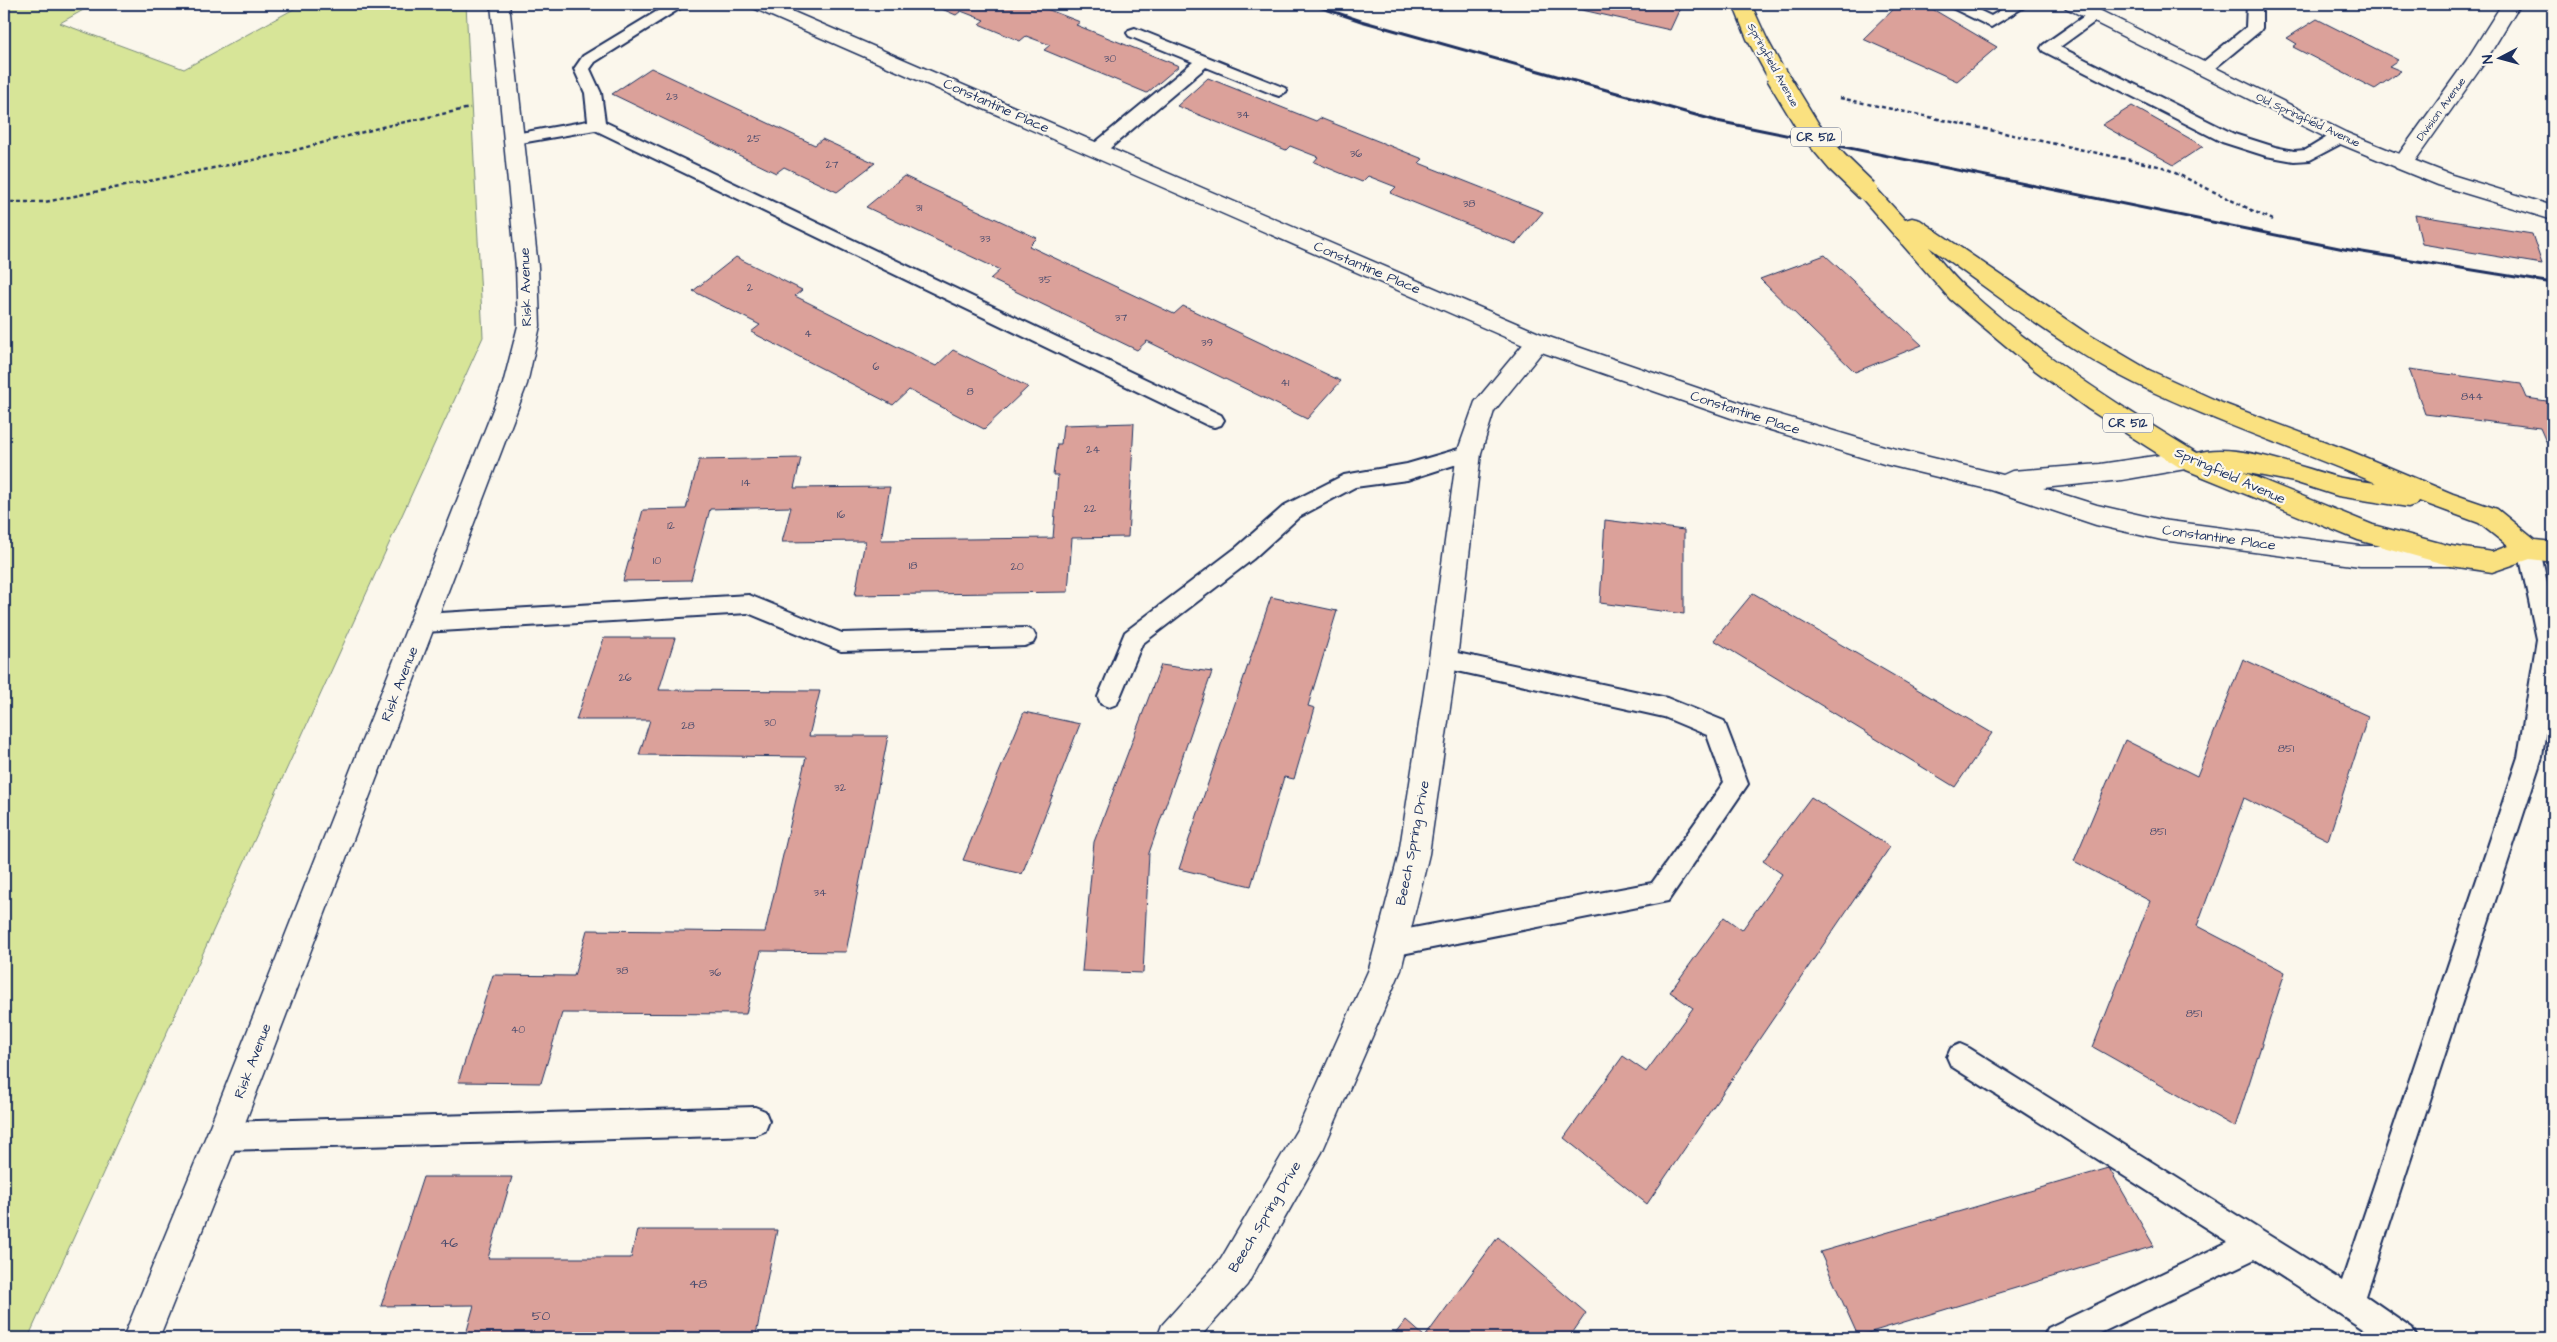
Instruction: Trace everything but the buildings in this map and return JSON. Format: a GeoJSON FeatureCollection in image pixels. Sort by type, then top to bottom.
{"type":"FeatureCollection","features":[{"type":"Feature","properties":{"kind":"main road","name":"Springfield Avenue"},"geometry":{"type":"LineString","coordinates":[[1742,4],[1757,39],[1810,130],[1837,162],[1867,191],[1958,294],[2044,365],[2089,398],[2188,460],[2367,533],[2451,556],[2492,562],[2541,550]]}},
{"type":"Feature","properties":{"kind":"main road","name":"Springfield Avenue"},"geometry":{"type":"LineString","coordinates":[[1867,191],[1930,239],[2078,339],[2141,376],[2213,409],[2341,458],[2444,502],[2488,516],[2541,550]]}},
{"type":"Feature","properties":{"kind":"main road"},"geometry":{"type":"LineString","coordinates":[[2188,460],[2230,461],[2266,466],[2296,472],[2338,488],[2444,502]]}},
{"type":"Feature","properties":{"kind":"street","name":"Risk Avenue"},"geometry":{"type":"LineString","coordinates":[[141,1338],[223,1136],[424,623],[515,384],[529,326],[527,267],[515,139],[508,100],[500,4]]}},
{"type":"Feature","properties":{"kind":"street","name":"Constantine Place"},"geometry":{"type":"LineString","coordinates":[[760,4],[1538,342],[1752,416],[1884,455],[1993,481],[2096,515],[2162,530],[2360,556],[2451,556]]}},
{"type":"Feature","properties":{"kind":"street","name":"Old Springfield Avenue"},"geometry":{"type":"LineString","coordinates":[[2073,4],[2340,137],[2445,180],[2553,213]]}},
{"type":"Feature","properties":{"kind":"street","name":"Division Avenue"},"geometry":{"type":"LineString","coordinates":[[2403,163],[2475,62],[2511,4]]}},
{"type":"Feature","properties":{"kind":"street","name":"Beech Spring Drive"},"geometry":{"type":"LineString","coordinates":[[1175,1338],[1234,1272],[1310,1140],[1385,970],[1414,854],[1443,659],[1469,453],[1483,408],[1538,342]]}},
{"type":"Feature","properties":{"kind":"street","name":"Constantine Place"},"geometry":{"type":"LineString","coordinates":[[1993,481],[2069,478],[2120,473],[2188,460]]}},
{"type":"Feature","properties":{"kind":"lane"},"geometry":{"type":"LineString","coordinates":[[597,125],[593,93],[582,69],[589,59],[679,4]]}},
{"type":"Feature","properties":{"kind":"lane"},"geometry":{"type":"LineString","coordinates":[[1955,4],[1992,22],[2021,4]]}},
{"type":"Feature","properties":{"kind":"lane"},"geometry":{"type":"LineString","coordinates":[[2203,70],[2254,28],[2254,4]]}},
{"type":"Feature","properties":{"kind":"lane"},"geometry":{"type":"LineString","coordinates":[[2095,15],[2049,48],[2228,138],[2272,152],[2294,156],[2310,155],[2340,137]]}},
{"type":"Feature","properties":{"kind":"lane"},"geometry":{"type":"LineString","coordinates":[[1135,33],[1279,91]]}},
{"type":"Feature","properties":{"kind":"lane"},"geometry":{"type":"LineString","coordinates":[[1097,150],[1204,60]]}},
{"type":"Feature","properties":{"kind":"lane"},"geometry":{"type":"LineString","coordinates":[[515,139],[597,125],[1214,420]]}},
{"type":"Feature","properties":{"kind":"lane"},"geometry":{"type":"LineString","coordinates":[[1109,697],[1133,638],[1245,553],[1292,511],[1351,480],[1408,472],[1469,453]]}},
{"type":"Feature","properties":{"kind":"lane"},"geometry":{"type":"LineString","coordinates":[[2349,1302],[2530,757],[2548,639],[2541,550]]}},
{"type":"Feature","properties":{"kind":"lane"},"geometry":{"type":"LineString","coordinates":[[424,623],[749,604],[841,642],[1025,637]]}},
{"type":"Feature","properties":{"kind":"lane"},"geometry":{"type":"LineString","coordinates":[[1392,944],[1659,893],[1736,784],[1716,728],[1667,708],[1443,659]]}},
{"type":"Feature","properties":{"kind":"lane"},"geometry":{"type":"LineString","coordinates":[[1960,1057],[2349,1302],[2402,1338]]}},
{"type":"Feature","properties":{"kind":"lane"},"geometry":{"type":"LineString","coordinates":[[223,1136],[755,1121]]}},
{"type":"Feature","properties":{"kind":"lane"},"geometry":{"type":"LineString","coordinates":[[2058,1338],[2256,1244]]}},
{"type":"Feature","properties":{"kind":"path"},"geometry":{"type":"LineString","coordinates":[[1780,80],[2163,167],[2272,220]]}},
{"type":"Feature","properties":{"kind":"path"},"geometry":{"type":"LineString","coordinates":[[4,202],[45,202],[273,156],[382,127],[508,100]]}},
{"type":"Feature","properties":{"kind":"green space"},"geometry":{"type":"Polygon","coordinates":[[[4,4],[94,4],[60,23],[184,69],[303,4],[466,4],[483,337],[28,1338],[4,1338],[4,4]]]}},
{"type":"Feature","properties":{"kind":"railway"},"geometry":{"type":"LineString","coordinates":[[1311,4],[1361,21],[1717,121],[2344,249],[2553,283]]}}]}
